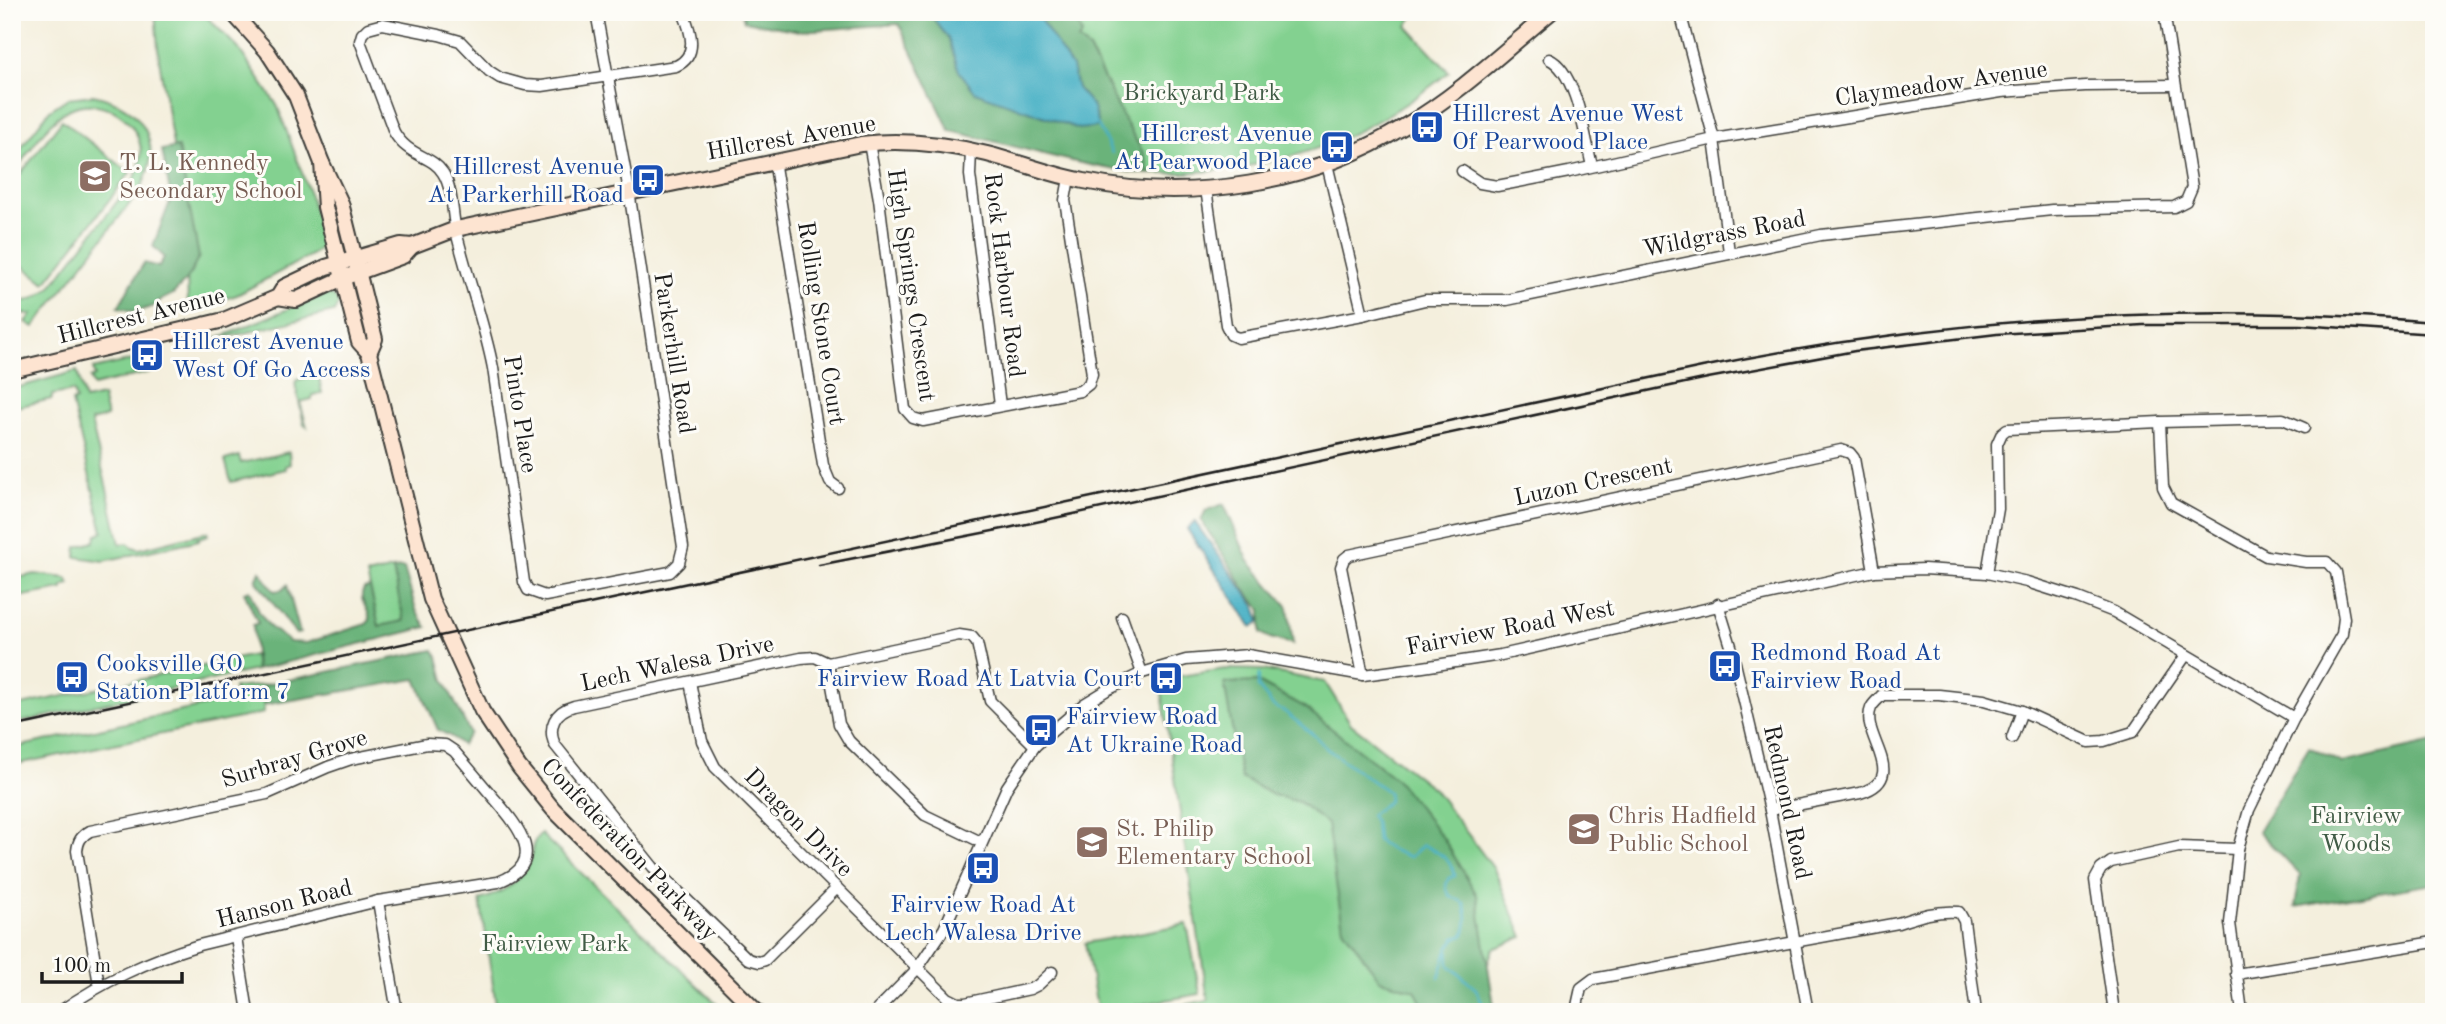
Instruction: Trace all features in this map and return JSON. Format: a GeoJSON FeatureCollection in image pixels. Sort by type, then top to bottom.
{"type":"FeatureCollection","features":[{"type":"Feature","properties":{"kind":"street","name":"Confederation Parkway"},"geometry":{"type":"LineString","coordinates":[[232,12],[279,68],[296,96],[341,203],[375,340],[369,353]]}},
{"type":"Feature","properties":{"kind":"street","name":"Parkerhill Road"},"geometry":{"type":"LineString","coordinates":[[545,596],[670,572],[679,563],[683,547],[629,191],[596,12]]}},
{"type":"Feature","properties":{"kind":"street"},"geometry":{"type":"LineString","coordinates":[[606,76],[676,66],[687,60],[691,52],[691,39],[683,12]]}},
{"type":"Feature","properties":{"kind":"street","name":"Hillcrest Avenue"},"geometry":{"type":"LineString","coordinates":[[12,370],[224,320],[278,297],[285,287],[326,267],[342,271],[403,256],[412,246],[456,229],[774,160],[869,143],[918,143],[971,150],[1069,178],[1114,186],[1206,189],[1269,179],[1327,164],[1382,139],[1429,111],[1551,12]]}},
{"type":"Feature","properties":{"kind":"street"},"geometry":{"type":"LineString","coordinates":[[1680,12],[1714,139],[1729,253]]}},
{"type":"Feature","properties":{"kind":"street","name":"Wildgrass Road"},"geometry":{"type":"LineString","coordinates":[[1206,189],[1226,325],[1231,335],[1243,338],[1425,300],[1507,300],[1821,235],[2052,209],[2170,208],[2179,206],[2189,197],[2192,187],[2164,12]]}},
{"type":"Feature","properties":{"kind":"street","name":"Pinto Place"},"geometry":{"type":"LineString","coordinates":[[545,596],[528,590],[524,582],[491,354],[443,172],[401,144],[359,41],[368,28],[383,24],[460,41],[489,71],[500,78],[525,85],[542,86],[606,76]]}},
{"type":"Feature","properties":{"kind":"street"},"geometry":{"type":"LineString","coordinates":[[1549,59],[1560,66],[1570,80],[1592,166]]}},
{"type":"Feature","properties":{"kind":"street","name":"Claymeadow Avenue"},"geometry":{"type":"LineString","coordinates":[[1462,171],[1480,183],[1497,186],[1714,139],[2001,92],[2085,86],[2175,85]]}},
{"type":"Feature","properties":{"kind":"street","name":"High Springs Crescent"},"geometry":{"type":"LineString","coordinates":[[869,143],[879,199],[905,409],[913,418],[929,422],[1000,405],[1080,391],[1086,387],[1091,377],[1066,206],[1069,178]]}},
{"type":"Feature","properties":{"kind":"street","name":"Rock Harbour Road"},"geometry":{"type":"LineString","coordinates":[[971,150],[970,175],[1000,405]]}},
{"type":"Feature","properties":{"kind":"street","name":"Rolling Stone Court"},"geometry":{"type":"LineString","coordinates":[[774,160],[824,465],[830,482],[838,488]]}},
{"type":"Feature","properties":{"kind":"street","name":"Confederation Parkway"},"geometry":{"type":"LineString","coordinates":[[322,163],[325,206],[359,342],[369,353],[431,599],[482,711],[519,767],[553,809],[758,1011]]}},
{"type":"Feature","properties":{"kind":"street"},"geometry":{"type":"LineString","coordinates":[[1327,164],[1363,315]]}},
{"type":"Feature","properties":{"kind":"street"},"geometry":{"type":"LineString","coordinates":[[1987,573],[1998,509],[1996,453],[2002,433],[2011,429],[2283,419],[2304,428]]}},
{"type":"Feature","properties":{"kind":"street"},"geometry":{"type":"LineString","coordinates":[[2160,422],[2163,487],[2171,503],[2266,556],[2327,562],[2336,572],[2344,618],[2342,634],[2294,718],[2249,810],[2238,849],[2230,923],[2242,1012]]}},
{"type":"Feature","properties":{"kind":"street","name":"Luzon Crescent"},"geometry":{"type":"LineString","coordinates":[[1363,675],[1341,566],[1349,555],[1841,450],[1850,453],[1854,458],[1874,571]]}},
{"type":"Feature","properties":{"kind":"street","name":"Fairview Road West"},"geometry":{"type":"LineString","coordinates":[[875,1012],[926,958],[951,917],[1007,787],[1035,747],[1084,704],[1107,690],[1142,673],[1186,660],[1248,654],[1363,675],[1501,655],[1874,571],[1924,569],[1987,573],[2027,582],[2114,612],[2294,718]]}},
{"type":"Feature","properties":{"kind":"street","name":"Redmond Road"},"geometry":{"type":"LineString","coordinates":[[1718,604],[1731,646],[1770,810],[1808,1012]]}},
{"type":"Feature","properties":{"kind":"street"},"geometry":{"type":"LineString","coordinates":[[1122,617],[1142,673]]}},
{"type":"Feature","properties":{"kind":"street","name":"Lech Walesa Drive"},"geometry":{"type":"LineString","coordinates":[[836,889],[765,960],[760,962],[748,959],[653,867],[555,746],[552,738],[553,722],[566,708],[801,658],[815,657],[828,663],[959,635],[972,637],[977,643],[990,701],[1035,747]]}},
{"type":"Feature","properties":{"kind":"street"},"geometry":{"type":"LineString","coordinates":[[1770,810],[1860,793],[1879,783],[1884,776],[1870,716],[1871,707],[1882,695],[1939,695],[1984,700],[2022,712],[2089,742],[2125,736],[2133,732],[2186,655]]}},
{"type":"Feature","properties":{"kind":"street"},"geometry":{"type":"LineString","coordinates":[[828,663],[839,724],[849,741],[925,815],[982,842]]}},
{"type":"Feature","properties":{"kind":"street","name":"Dragon Drive"},"geometry":{"type":"LineString","coordinates":[[690,682],[702,741],[715,767],[948,998],[958,1003],[1030,989],[1052,972]]}},
{"type":"Feature","properties":{"kind":"street"},"geometry":{"type":"LineString","coordinates":[[2012,738],[2022,712]]}},
{"type":"Feature","properties":{"kind":"street","name":"Surbray Grove"},"geometry":{"type":"LineString","coordinates":[[99,985],[77,851],[83,835],[90,831],[267,794],[351,759],[427,744],[445,745],[454,751],[516,825],[526,845],[521,866],[506,878],[491,884]]}},
{"type":"Feature","properties":{"kind":"street"},"geometry":{"type":"LineString","coordinates":[[2114,1012],[2095,880],[2101,869],[2111,862],[2179,847],[2238,849]]}},
{"type":"Feature","properties":{"kind":"street","name":"Hanson Road"},"geometry":{"type":"LineString","coordinates":[[59,1012],[99,985],[175,953],[378,901],[491,884]]}},
{"type":"Feature","properties":{"kind":"street"},"geometry":{"type":"LineString","coordinates":[[378,901],[397,1012]]}},
{"type":"Feature","properties":{"kind":"street"},"geometry":{"type":"LineString","coordinates":[[1580,1012],[1577,1006],[1581,988],[1593,979],[1899,923],[1933,911],[1959,912],[1964,922],[1976,1012]]}},
{"type":"Feature","properties":{"kind":"street"},"geometry":{"type":"LineString","coordinates":[[236,937],[248,1012]]}},
{"type":"Feature","properties":{"kind":"street"},"geometry":{"type":"LineString","coordinates":[[2236,974],[2434,942]]}},
{"type":"Feature","properties":{"kind":"green space"},"geometry":{"type":"Polygon","coordinates":[[[155,12],[202,12],[238,48],[277,105],[308,189],[323,240],[321,247],[313,254],[237,295],[188,310],[186,225],[159,59],[155,12]]]}},
{"type":"Feature","properties":{"kind":"green space"},"geometry":{"type":"Polygon","coordinates":[[[742,12],[1071,12],[1082,34],[1078,41],[1089,49],[1145,156],[1149,174],[1074,161],[950,131],[899,24],[800,31],[744,21],[742,12]]]}},
{"type":"Feature","properties":{"kind":"green space","name":"Brickyard Park"},"geometry":{"type":"Polygon","coordinates":[[[1071,12],[1416,12],[1407,26],[1449,72],[1380,120],[1309,151],[1233,168],[1149,174],[1145,156],[1089,49],[1078,41],[1082,34],[1071,12]]]}},
{"type":"Feature","properties":{"kind":"green space"},"geometry":{"type":"Polygon","coordinates":[[[93,95],[126,108],[146,130],[150,159],[146,176],[138,193],[34,327],[26,322],[32,314],[12,314],[12,302],[32,299],[50,288],[133,181],[141,150],[138,138],[124,118],[114,111],[92,105],[68,110],[52,122],[12,175],[12,159],[50,110],[68,98],[93,95]]]}},
{"type":"Feature","properties":{"kind":"green space"},"geometry":{"type":"Polygon","coordinates":[[[62,120],[130,173],[45,283],[12,258],[12,185],[62,120]]]}},
{"type":"Feature","properties":{"kind":"green space"},"geometry":{"type":"Polygon","coordinates":[[[178,147],[199,257],[187,280],[155,306],[135,312],[118,307],[144,263],[159,267],[164,257],[153,246],[171,199],[162,150],[178,147]]]}},
{"type":"Feature","properties":{"kind":"green space"},"geometry":{"type":"Polygon","coordinates":[[[326,293],[335,297],[339,303],[334,312],[198,344],[228,334],[326,293]]]}},
{"type":"Feature","properties":{"kind":"green space"},"geometry":{"type":"Polygon","coordinates":[[[141,358],[150,361],[154,371],[93,386],[90,378],[95,376],[93,369],[141,358]]]}},
{"type":"Feature","properties":{"kind":"green space"},"geometry":{"type":"Polygon","coordinates":[[[77,371],[85,400],[102,396],[107,417],[91,421],[120,544],[128,543],[139,549],[207,532],[208,535],[198,538],[199,540],[104,561],[76,557],[77,547],[94,542],[97,534],[103,532],[72,402],[76,400],[73,391],[12,408],[12,389],[77,371]]]}},
{"type":"Feature","properties":{"kind":"green space"},"geometry":{"type":"Polygon","coordinates":[[[314,375],[319,378],[322,393],[300,402],[307,427],[304,425],[295,383],[314,375]]]}},
{"type":"Feature","properties":{"kind":"green space"},"geometry":{"type":"Polygon","coordinates":[[[289,452],[290,464],[285,466],[286,469],[231,482],[225,460],[239,456],[241,463],[289,452]]]}},
{"type":"Feature","properties":{"kind":"green space"},"geometry":{"type":"Polygon","coordinates":[[[1224,504],[1248,560],[1288,607],[1293,644],[1261,633],[1261,609],[1248,594],[1201,520],[1206,510],[1224,504]]]}},
{"type":"Feature","properties":{"kind":"green space"},"geometry":{"type":"Polygon","coordinates":[[[404,568],[416,610],[427,627],[256,670],[253,625],[258,623],[244,592],[250,590],[259,612],[270,627],[290,642],[306,643],[366,624],[370,620],[362,593],[370,587],[379,626],[404,621],[393,569],[404,568]]]}},
{"type":"Feature","properties":{"kind":"green space"},"geometry":{"type":"Polygon","coordinates":[[[393,569],[404,621],[379,626],[367,575],[393,569]]]}},
{"type":"Feature","properties":{"kind":"green space"},"geometry":{"type":"Polygon","coordinates":[[[260,571],[274,591],[282,590],[287,585],[300,633],[296,634],[256,580],[260,571]]]}},
{"type":"Feature","properties":{"kind":"green space"},"geometry":{"type":"Polygon","coordinates":[[[35,574],[66,578],[70,584],[63,586],[63,589],[12,598],[12,579],[35,574]]]}},
{"type":"Feature","properties":{"kind":"green space"},"geometry":{"type":"Polygon","coordinates":[[[434,650],[444,680],[470,733],[462,745],[438,730],[416,679],[263,705],[264,685],[434,650]]]}},
{"type":"Feature","properties":{"kind":"green space"},"geometry":{"type":"Polygon","coordinates":[[[254,655],[256,670],[12,724],[12,707],[254,655]]]}},
{"type":"Feature","properties":{"kind":"green space"},"geometry":{"type":"Polygon","coordinates":[[[1225,669],[1263,670],[1325,682],[1351,724],[1434,789],[1494,869],[1523,937],[1493,949],[1482,981],[1496,1012],[1151,1012],[1208,1000],[1160,679],[1225,669]]]}},
{"type":"Feature","properties":{"kind":"green space"},"geometry":{"type":"Polygon","coordinates":[[[1258,682],[1303,706],[1397,780],[1444,839],[1477,895],[1495,1012],[1426,1012],[1415,990],[1380,980],[1343,928],[1327,824],[1299,802],[1273,795],[1241,778],[1224,683],[1258,682]]]}},
{"type":"Feature","properties":{"kind":"green space"},"geometry":{"type":"Polygon","coordinates":[[[264,685],[264,713],[12,765],[12,748],[236,699],[234,688],[264,685]]]}},
{"type":"Feature","properties":{"kind":"green space","name":"Fairview Woods"},"geometry":{"type":"Polygon","coordinates":[[[2434,742],[2434,884],[2295,907],[2300,875],[2258,831],[2309,747],[2342,763],[2434,742]]]}},
{"type":"Feature","properties":{"kind":"green space","name":"Fairview Park"},"geometry":{"type":"Polygon","coordinates":[[[541,834],[725,1012],[497,1012],[480,900],[501,891],[520,877],[529,864],[534,842],[541,834]]]}},
{"type":"Feature","properties":{"kind":"green space"},"geometry":{"type":"Polygon","coordinates":[[[1187,924],[1200,994],[1098,1012],[1085,943],[1187,924]]]}},
{"type":"Feature","properties":{"kind":"water"},"geometry":{"type":"Polygon","coordinates":[[[929,12],[1038,12],[1072,67],[1077,88],[1092,105],[1099,127],[1079,129],[975,92],[959,71],[949,40],[929,12]]]}},
{"type":"Feature","properties":{"kind":"water"},"geometry":{"type":"Polygon","coordinates":[[[1195,522],[1255,606],[1260,622],[1252,627],[1187,529],[1195,522]]]}},
{"type":"Feature","properties":{"kind":"waterway"},"geometry":{"type":"LineString","coordinates":[[1098,125],[1112,153]]}},
{"type":"Feature","properties":{"kind":"waterway"},"geometry":{"type":"LineString","coordinates":[[1259,675],[1258,687],[1273,706],[1285,712],[1327,749],[1388,792],[1389,801],[1370,815],[1375,822],[1377,840],[1389,849],[1410,857],[1423,845],[1439,853],[1451,865],[1455,876],[1449,878],[1446,885],[1449,895],[1464,903],[1467,920],[1463,936],[1455,938],[1448,949],[1449,965],[1476,989],[1486,1012]]}},
{"type":"Feature","properties":{"kind":"waterway"},"geometry":{"type":"LineString","coordinates":[[1439,978],[1447,951]]}},
{"type":"Feature","properties":{"kind":"railway"},"geometry":{"type":"LineString","coordinates":[[12,727],[1702,367],[1793,350],[1975,325],[2066,318],[2249,313],[2434,322]]}},
{"type":"Feature","properties":{"kind":"railway"},"geometry":{"type":"LineString","coordinates":[[819,565],[1008,528],[1708,378],[1855,351],[1997,334],[2143,325],[2300,325],[2434,334]]}},
{"type":"Feature","properties":{"kind":"place","name":"Hillcrest Avenue West Of Pearwood Place"},"geometry":{"type":"Point","coordinates":[1427,127]}},
{"type":"Feature","properties":{"kind":"place","name":"Hillcrest Avenue At Pearwood Place"},"geometry":{"type":"Point","coordinates":[1337,147]}},
{"type":"Feature","properties":{"kind":"place","name":"T. L. Kennedy Secondary School"},"geometry":{"type":"Point","coordinates":[95,176]}},
{"type":"Feature","properties":{"kind":"place","name":"Hillcrest Avenue At Parkerhill Road"},"geometry":{"type":"Point","coordinates":[648,180]}},
{"type":"Feature","properties":{"kind":"place","name":"Hillcrest Avenue West Of Go Access"},"geometry":{"type":"Point","coordinates":[147,355]}},
{"type":"Feature","properties":{"kind":"place","name":"Redmond Road At Fairview Road"},"geometry":{"type":"Point","coordinates":[1725,666]}},
{"type":"Feature","properties":{"kind":"place","name":"Cooksville GO Station Platform 7"},"geometry":{"type":"Point","coordinates":[72,677]}},
{"type":"Feature","properties":{"kind":"place","name":"Fairview Road At Latvia Court"},"geometry":{"type":"Point","coordinates":[1166,678]}},
{"type":"Feature","properties":{"kind":"place","name":"Fairview Road At Ukraine Road"},"geometry":{"type":"Point","coordinates":[1041,730]}},
{"type":"Feature","properties":{"kind":"place","name":"Chris Hadfield Public School"},"geometry":{"type":"Point","coordinates":[1584,829]}},
{"type":"Feature","properties":{"kind":"place","name":"St. Philip Elementary School"},"geometry":{"type":"Point","coordinates":[1092,842]}},
{"type":"Feature","properties":{"kind":"place","name":"Fairview Road At Lech Walesa Drive"},"geometry":{"type":"Point","coordinates":[983,868]}}]}
